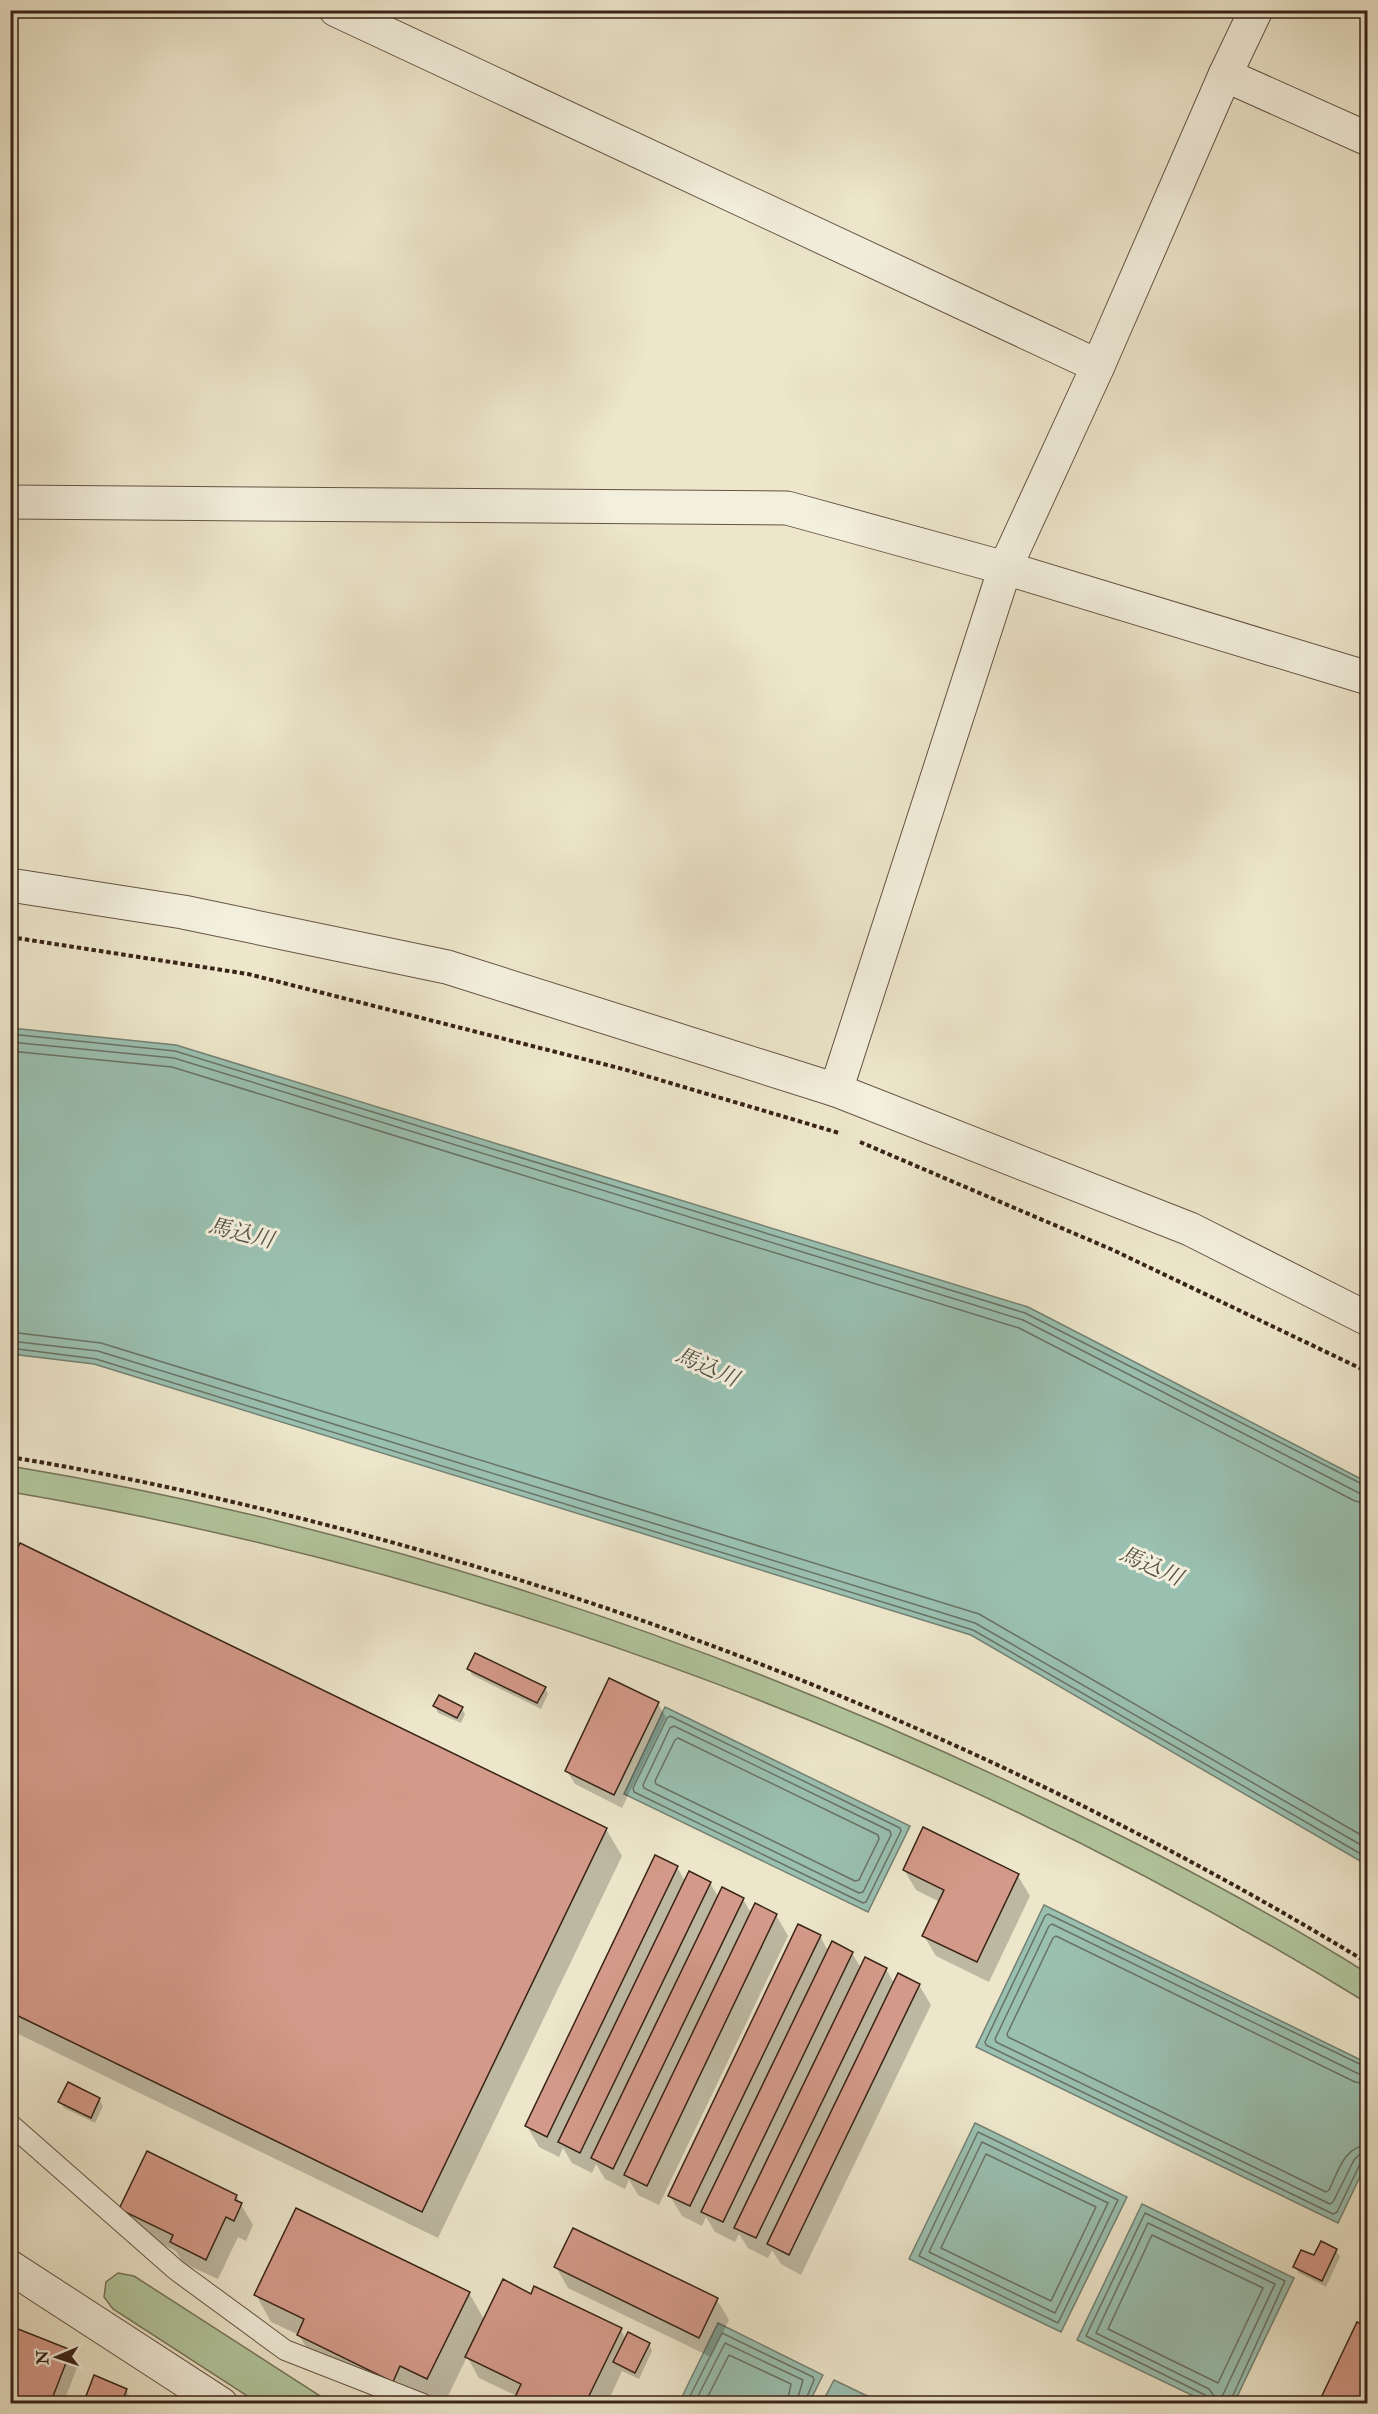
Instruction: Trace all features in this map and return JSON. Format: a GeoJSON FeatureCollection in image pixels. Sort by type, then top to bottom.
{"type":"FeatureCollection","features":[{"type":"Feature","properties":{"kind":"street"},"geometry":{"type":"LineString","coordinates":[[336,10],[1098,366]]}},
{"type":"Feature","properties":{"kind":"street"},"geometry":{"type":"LineString","coordinates":[[836,1090],[1005,568],[1098,366],[1256,10]]}},
{"type":"Feature","properties":{"kind":"street"},"geometry":{"type":"LineString","coordinates":[[1226,75],[1368,139]]}},
{"type":"Feature","properties":{"kind":"street"},"geometry":{"type":"LineString","coordinates":[[10,502],[787,508],[1005,568],[1368,678]]}},
{"type":"Feature","properties":{"kind":"street"},"geometry":{"type":"LineString","coordinates":[[10,885],[183,912],[447,967],[836,1090],[1190,1229],[1368,1319]]}},
{"type":"Feature","properties":{"kind":"street"},"geometry":{"type":"LineString","coordinates":[[10,2267],[221,2403]]}},
{"type":"Feature","properties":{"kind":"lane"},"geometry":{"type":"LineString","coordinates":[[10,2124],[176,2270],[285,2350],[423,2403]]}},
{"type":"Feature","properties":{"kind":"path"},"geometry":{"type":"LineString","coordinates":[[10,937],[248,974],[623,1068],[843,1134]]}},
{"type":"Feature","properties":{"kind":"path"},"geometry":{"type":"LineString","coordinates":[[854,1139],[1113,1250],[1368,1372]]}},
{"type":"Feature","properties":{"kind":"path"},"geometry":{"type":"LineString","coordinates":[[10,1457],[146,1483],[354,1532],[526,1583],[717,1649],[905,1724],[997,1766],[1189,1861],[1368,1963]]}},
{"type":"Feature","properties":{"kind":"shaded area"},"geometry":{"type":"Polygon","coordinates":[[[10,1466],[143,1491],[275,1521],[406,1555],[536,1595],[664,1639],[791,1687],[916,1739],[1039,1796],[1247,1902],[1367,1973],[1367,2003],[1210,1911],[1048,1827],[883,1751],[713,1683],[541,1622],[366,1570],[189,1527],[11,1492],[10,1466]]]}},
{"type":"Feature","properties":{"kind":"shaded area"},"geometry":{"type":"Polygon","coordinates":[[[118,2273],[134,2276],[331,2403],[258,2403],[113,2309],[104,2297],[106,2282],[118,2273]]]}},
{"type":"Feature","properties":{"kind":"water","name":"馬込川"},"geometry":{"type":"Polygon","coordinates":[[[11,1028],[176,1045],[1028,1307],[1367,1482],[1367,1865],[971,1635],[94,1364],[11,1354],[11,1028]]]}},
{"type":"Feature","properties":{"kind":"water"},"geometry":{"type":"Polygon","coordinates":[[[665,1707],[910,1826],[868,1912],[624,1794],[665,1707]]]}},
{"type":"Feature","properties":{"kind":"water"},"geometry":{"type":"Polygon","coordinates":[[[1044,1905],[1367,2063],[1367,2162],[1338,2223],[976,2047],[1044,1905]]]}},
{"type":"Feature","properties":{"kind":"water"},"geometry":{"type":"Polygon","coordinates":[[[975,2123],[1127,2197],[1061,2332],[909,2259],[975,2123]]]}},
{"type":"Feature","properties":{"kind":"water"},"geometry":{"type":"Polygon","coordinates":[[[1142,2204],[1294,2278],[1234,2403],[1208,2403],[1077,2340],[1142,2204]]]}},
{"type":"Feature","properties":{"kind":"water"},"geometry":{"type":"Polygon","coordinates":[[[718,2323],[823,2375],[809,2403],[679,2403],[718,2323]]]}},
{"type":"Feature","properties":{"kind":"water"},"geometry":{"type":"Polygon","coordinates":[[[834,2380],[882,2403],[822,2403],[834,2380]]]}},
{"type":"Feature","properties":{"kind":"building"},"geometry":{"type":"Polygon","coordinates":[[[20,1543],[607,1828],[422,2212],[10,2012],[10,1563],[20,1543]]]}},
{"type":"Feature","properties":{"kind":"building"},"geometry":{"type":"Polygon","coordinates":[[[475,1653],[546,1687],[537,1703],[467,1669],[475,1653]]]}},
{"type":"Feature","properties":{"kind":"building"},"geometry":{"type":"Polygon","coordinates":[[[609,1678],[659,1702],[614,1795],[565,1771],[609,1678]]]}},
{"type":"Feature","properties":{"kind":"building"},"geometry":{"type":"Polygon","coordinates":[[[439,1695],[463,1707],[457,1718],[433,1706],[439,1695]]]}},
{"type":"Feature","properties":{"kind":"building"},"geometry":{"type":"Polygon","coordinates":[[[923,1827],[1019,1874],[977,1962],[922,1936],[944,1890],[903,1870],[923,1827]]]}},
{"type":"Feature","properties":{"kind":"building"},"geometry":{"type":"Polygon","coordinates":[[[655,1855],[678,1866],[547,2137],[525,2126],[655,1855]]]}},
{"type":"Feature","properties":{"kind":"building"},"geometry":{"type":"Polygon","coordinates":[[[689,1871],[711,1882],[580,2153],[558,2142],[689,1871]]]}},
{"type":"Feature","properties":{"kind":"building"},"geometry":{"type":"Polygon","coordinates":[[[722,1887],[744,1898],[613,2169],[591,2158],[722,1887]]]}},
{"type":"Feature","properties":{"kind":"building"},"geometry":{"type":"Polygon","coordinates":[[[755,1903],[777,1914],[647,2186],[624,2175],[755,1903]]]}},
{"type":"Feature","properties":{"kind":"building"},"geometry":{"type":"Polygon","coordinates":[[[798,1924],[821,1935],[690,2206],[668,2196],[798,1924]]]}},
{"type":"Feature","properties":{"kind":"building"},"geometry":{"type":"Polygon","coordinates":[[[832,1941],[853,1952],[723,2222],[701,2212],[832,1941]]]}},
{"type":"Feature","properties":{"kind":"building"},"geometry":{"type":"Polygon","coordinates":[[[865,1957],[887,1968],[756,2238],[734,2228],[865,1957]]]}},
{"type":"Feature","properties":{"kind":"building"},"geometry":{"type":"Polygon","coordinates":[[[898,1973],[920,1984],[789,2255],[767,2244],[898,1973]]]}},
{"type":"Feature","properties":{"kind":"building"},"geometry":{"type":"Polygon","coordinates":[[[68,2082],[100,2098],[91,2118],[58,2102],[68,2082]]]}},
{"type":"Feature","properties":{"kind":"building"},"geometry":{"type":"Polygon","coordinates":[[[147,2151],[237,2195],[235,2200],[242,2203],[234,2221],[226,2217],[206,2260],[170,2242],[173,2235],[119,2209],[147,2151]]]}},
{"type":"Feature","properties":{"kind":"building"},"geometry":{"type":"Polygon","coordinates":[[[296,2208],[470,2292],[427,2379],[400,2366],[393,2382],[297,2335],[304,2319],[254,2295],[296,2208]]]}},
{"type":"Feature","properties":{"kind":"building"},"geometry":{"type":"Polygon","coordinates":[[[573,2228],[718,2298],[699,2338],[554,2267],[573,2228]]]}},
{"type":"Feature","properties":{"kind":"building"},"geometry":{"type":"Polygon","coordinates":[[[1321,2241],[1337,2249],[1322,2281],[1293,2267],[1301,2250],[1314,2255],[1321,2241]]]}},
{"type":"Feature","properties":{"kind":"building"},"geometry":{"type":"Polygon","coordinates":[[[503,2279],[531,2294],[534,2286],[622,2328],[585,2404],[512,2404],[521,2384],[465,2357],[503,2279]]]}},
{"type":"Feature","properties":{"kind":"building"},"geometry":{"type":"Polygon","coordinates":[[[1357,2322],[1368,2327],[1368,2404],[1318,2404],[1357,2322]]]}},
{"type":"Feature","properties":{"kind":"building"},"geometry":{"type":"Polygon","coordinates":[[[18,2329],[71,2350],[50,2404],[10,2404],[10,2349],[18,2329]]]}},
{"type":"Feature","properties":{"kind":"building"},"geometry":{"type":"Polygon","coordinates":[[[628,2332],[650,2343],[635,2373],[613,2362],[628,2332]]]}},
{"type":"Feature","properties":{"kind":"building"},"geometry":{"type":"Polygon","coordinates":[[[94,2375],[127,2389],[121,2404],[83,2404],[94,2375]]]}}]}
